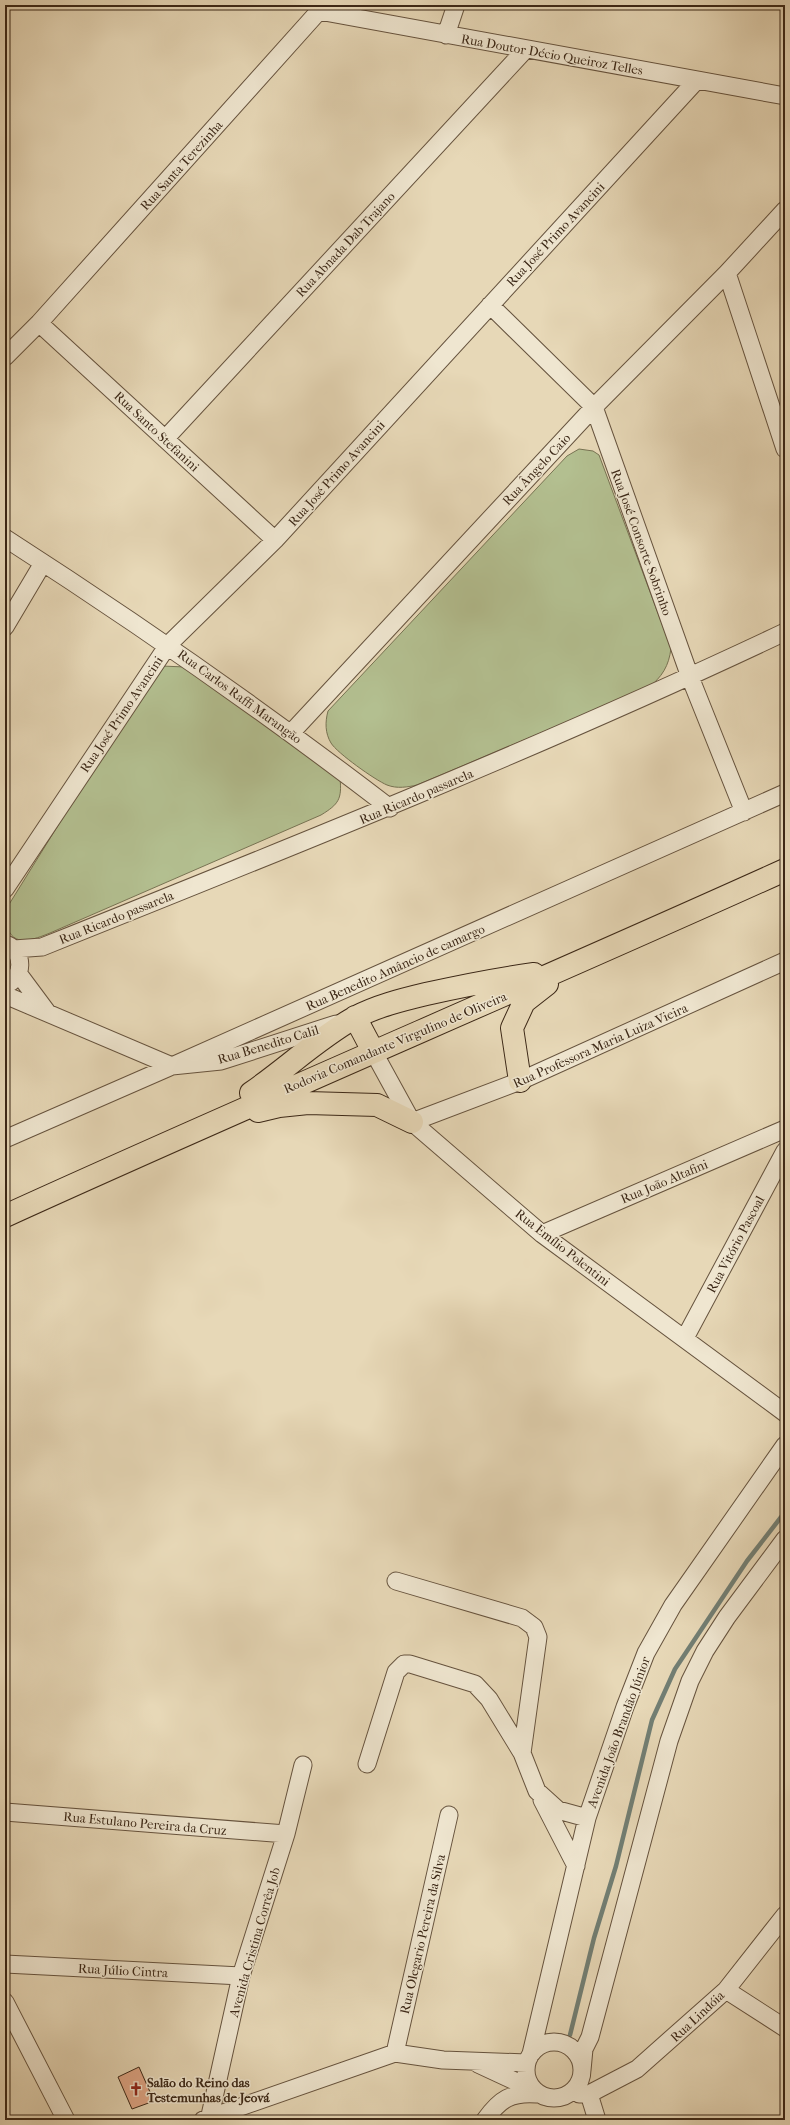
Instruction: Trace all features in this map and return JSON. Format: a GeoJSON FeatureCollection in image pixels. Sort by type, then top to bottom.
{"type":"FeatureCollection","features":[{"type":"Feature","properties":{"kind":"highway","name":"Rodovia Comandante Virgulino de Oliveira"},"geometry":{"type":"LineString","coordinates":[[5,1216],[206,1124],[565,969],[785,870]]}},
{"type":"Feature","properties":{"kind":"highway"},"geometry":{"type":"LineString","coordinates":[[206,1124],[278,1075],[333,1031],[355,1017],[385,1004],[478,982],[565,969]]}},
{"type":"Feature","properties":{"kind":"highway"},"geometry":{"type":"LineString","coordinates":[[520,1081],[512,1028],[524,1002],[565,969]]}},
{"type":"Feature","properties":{"kind":"highway"},"geometry":{"type":"LineString","coordinates":[[355,1017],[373,1051]]}},
{"type":"Feature","properties":{"kind":"highway"},"geometry":{"type":"LineString","coordinates":[[206,1124],[279,1106],[308,1103],[377,1105],[412,1122]]}},
{"type":"Feature","properties":{"kind":"street"},"geometry":{"type":"LineString","coordinates":[[446,35],[456,5]]}},
{"type":"Feature","properties":{"kind":"street","name":"Rua Doutor Décio Queiroz Telles"},"geometry":{"type":"LineString","coordinates":[[321,8],[446,35],[525,50],[785,96]]}},
{"type":"Feature","properties":{"kind":"street","name":"Rua Santa Terezinha"},"geometry":{"type":"LineString","coordinates":[[5,357],[39,323],[321,8]]}},
{"type":"Feature","properties":{"kind":"street","name":"Rua Abnada Dab Trajano"},"geometry":{"type":"LineString","coordinates":[[165,439],[525,50]]}},
{"type":"Feature","properties":{"kind":"street","name":"Rua José Primo Avancini"},"geometry":{"type":"LineString","coordinates":[[5,889],[168,645],[275,540],[697,80]]}},
{"type":"Feature","properties":{"kind":"street","name":"Rua Ângelo Caio"},"geometry":{"type":"LineString","coordinates":[[291,733],[594,407],[727,273],[785,210]]}},
{"type":"Feature","properties":{"kind":"street"},"geometry":{"type":"LineString","coordinates":[[727,273],[785,449]]}},
{"type":"Feature","properties":{"kind":"street","name":"Rua José Consorte Sobrinho"},"geometry":{"type":"LineString","coordinates":[[490,305],[594,407],[690,677],[744,812]]}},
{"type":"Feature","properties":{"kind":"street","name":"Rua Santo Stefanini"},"geometry":{"type":"LineString","coordinates":[[39,323],[275,540]]}},
{"type":"Feature","properties":{"kind":"street","name":"Rua Carlos Raffi Marangão"},"geometry":{"type":"LineString","coordinates":[[5,538],[168,645],[291,733],[390,808]]}},
{"type":"Feature","properties":{"kind":"street"},"geometry":{"type":"LineString","coordinates":[[5,627],[43,563]]}},
{"type":"Feature","properties":{"kind":"street","name":"Rua Ricardo passarela"},"geometry":{"type":"LineString","coordinates":[[10,947],[42,947],[390,808],[690,677],[785,632]]}},
{"type":"Feature","properties":{"kind":"street","name":"Rua Benedito Amâncio de camargo"},"geometry":{"type":"LineString","coordinates":[[5,1138],[172,1066],[785,793]]}},
{"type":"Feature","properties":{"kind":"street"},"geometry":{"type":"LineString","coordinates":[[10,947],[20,962],[19,971],[47,1012]]}},
{"type":"Feature","properties":{"kind":"street","name":"Rua Ricardo passarela"},"geometry":{"type":"LineString","coordinates":[[5,985],[14,980],[19,971],[42,947]]}},
{"type":"Feature","properties":{"kind":"street","name":"Rua Professora Maria Luiza Vieira"},"geometry":{"type":"LineString","coordinates":[[412,1122],[520,1081],[785,961]]}},
{"type":"Feature","properties":{"kind":"street"},"geometry":{"type":"LineString","coordinates":[[5,995],[172,1066]]}},
{"type":"Feature","properties":{"kind":"street","name":"Rua Benedito Calil"},"geometry":{"type":"LineString","coordinates":[[172,1066],[221,1060],[355,1017]]}},
{"type":"Feature","properties":{"kind":"street","name":"Rua Emílio Polentini"},"geometry":{"type":"LineString","coordinates":[[373,1051],[412,1122],[542,1234],[785,1413]]}},
{"type":"Feature","properties":{"kind":"street","name":"Rua João Altafini"},"geometry":{"type":"LineString","coordinates":[[542,1234],[785,1129]]}},
{"type":"Feature","properties":{"kind":"street","name":"Rua Vitório Pascoal"},"geometry":{"type":"LineString","coordinates":[[685,1338],[785,1151]]}},
{"type":"Feature","properties":{"kind":"street","name":"Avenida João Brandão Júnior"},"geometry":{"type":"LineString","coordinates":[[529,2058],[587,1818],[625,1707],[646,1653],[673,1605],[785,1445]]}},
{"type":"Feature","properties":{"kind":"street"},"geometry":{"type":"LineString","coordinates":[[570,2094],[579,2083],[584,2049],[590,2037],[669,1740],[690,1681],[705,1651],[727,1617],[785,1539]]}},
{"type":"Feature","properties":{"kind":"street"},"geometry":{"type":"LineString","coordinates":[[396,1581],[522,1618],[534,1627],[538,1637],[522,1753]]}},
{"type":"Feature","properties":{"kind":"street"},"geometry":{"type":"LineString","coordinates":[[367,1764],[396,1672],[404,1664],[410,1664],[475,1684],[489,1699],[522,1753],[537,1791],[576,1866]]}},
{"type":"Feature","properties":{"kind":"street","name":"Avenida Cristina Corrêa Job"},"geometry":{"type":"LineString","coordinates":[[207,2119],[241,1976],[286,1834],[303,1765]]}},
{"type":"Feature","properties":{"kind":"street"},"geometry":{"type":"LineString","coordinates":[[537,1791],[558,1810],[587,1818]]}},
{"type":"Feature","properties":{"kind":"street","name":"Rua Estulano Pereira da Cruz"},"geometry":{"type":"LineString","coordinates":[[5,1812],[286,1834]]}},
{"type":"Feature","properties":{"kind":"street","name":"Rua Olegario Pereira da Silva"},"geometry":{"type":"LineString","coordinates":[[395,2052],[449,1815]]}},
{"type":"Feature","properties":{"kind":"street","name":"Rua Lindóia"},"geometry":{"type":"LineString","coordinates":[[590,2094],[637,2069],[726,1990],[785,1915]]}},
{"type":"Feature","properties":{"kind":"street","name":"Rua Júlio Cintra"},"geometry":{"type":"LineString","coordinates":[[5,1964],[241,1976]]}},
{"type":"Feature","properties":{"kind":"street"},"geometry":{"type":"LineString","coordinates":[[726,1990],[785,2028]]}},
{"type":"Feature","properties":{"kind":"street"},"geometry":{"type":"LineString","coordinates":[[5,2002],[66,2120]]}},
{"type":"Feature","properties":{"kind":"street"},"geometry":{"type":"LineString","coordinates":[[536,2092],[528,2082],[526,2072],[529,2058],[538,2046],[548,2042],[562,2044],[575,2051],[581,2060],[582,2070]]}},
{"type":"Feature","properties":{"kind":"street"},"geometry":{"type":"LineString","coordinates":[[207,2119],[395,2052],[443,2060],[472,2061],[529,2058]]}},
{"type":"Feature","properties":{"kind":"street"},"geometry":{"type":"LineString","coordinates":[[472,2061],[549,2098],[560,2098],[570,2094],[590,2094],[598,2120]]}},
{"type":"Feature","properties":{"kind":"street"},"geometry":{"type":"LineString","coordinates":[[485,2120],[504,2100],[519,2093],[536,2092]]}},
{"type":"Feature","properties":{"kind":"green space"},"geometry":{"type":"Polygon","coordinates":[[[579,449],[593,451],[599,455],[671,648],[669,660],[664,671],[648,688],[417,785],[395,787],[387,785],[374,778],[348,759],[331,743],[326,727],[328,711],[567,456],[579,449]]]}},
{"type":"Feature","properties":{"kind":"green space"},"geometry":{"type":"Polygon","coordinates":[[[162,666],[185,667],[340,778],[340,796],[338,800],[332,808],[321,815],[38,938],[19,940],[10,932],[6,923],[8,906],[147,682],[162,666]]]}},
{"type":"Feature","properties":{"kind":"building","name":"Salão do Reino das Testemunhas de Jeová"},"geometry":{"type":"Polygon","coordinates":[[[139,2067],[154,2101],[132,2109],[118,2077],[139,2067]]]}},
{"type":"Feature","properties":{"kind":"waterway"},"geometry":{"type":"LineString","coordinates":[[570,2035],[594,1938],[616,1866],[652,1720],[675,1669],[747,1561],[785,1512]]}},
{"type":"Feature","properties":{"kind":"place","name":"Salão do Reino das Testemunhas de Jeová"},"geometry":{"type":"Point","coordinates":[136,2089]}}]}
